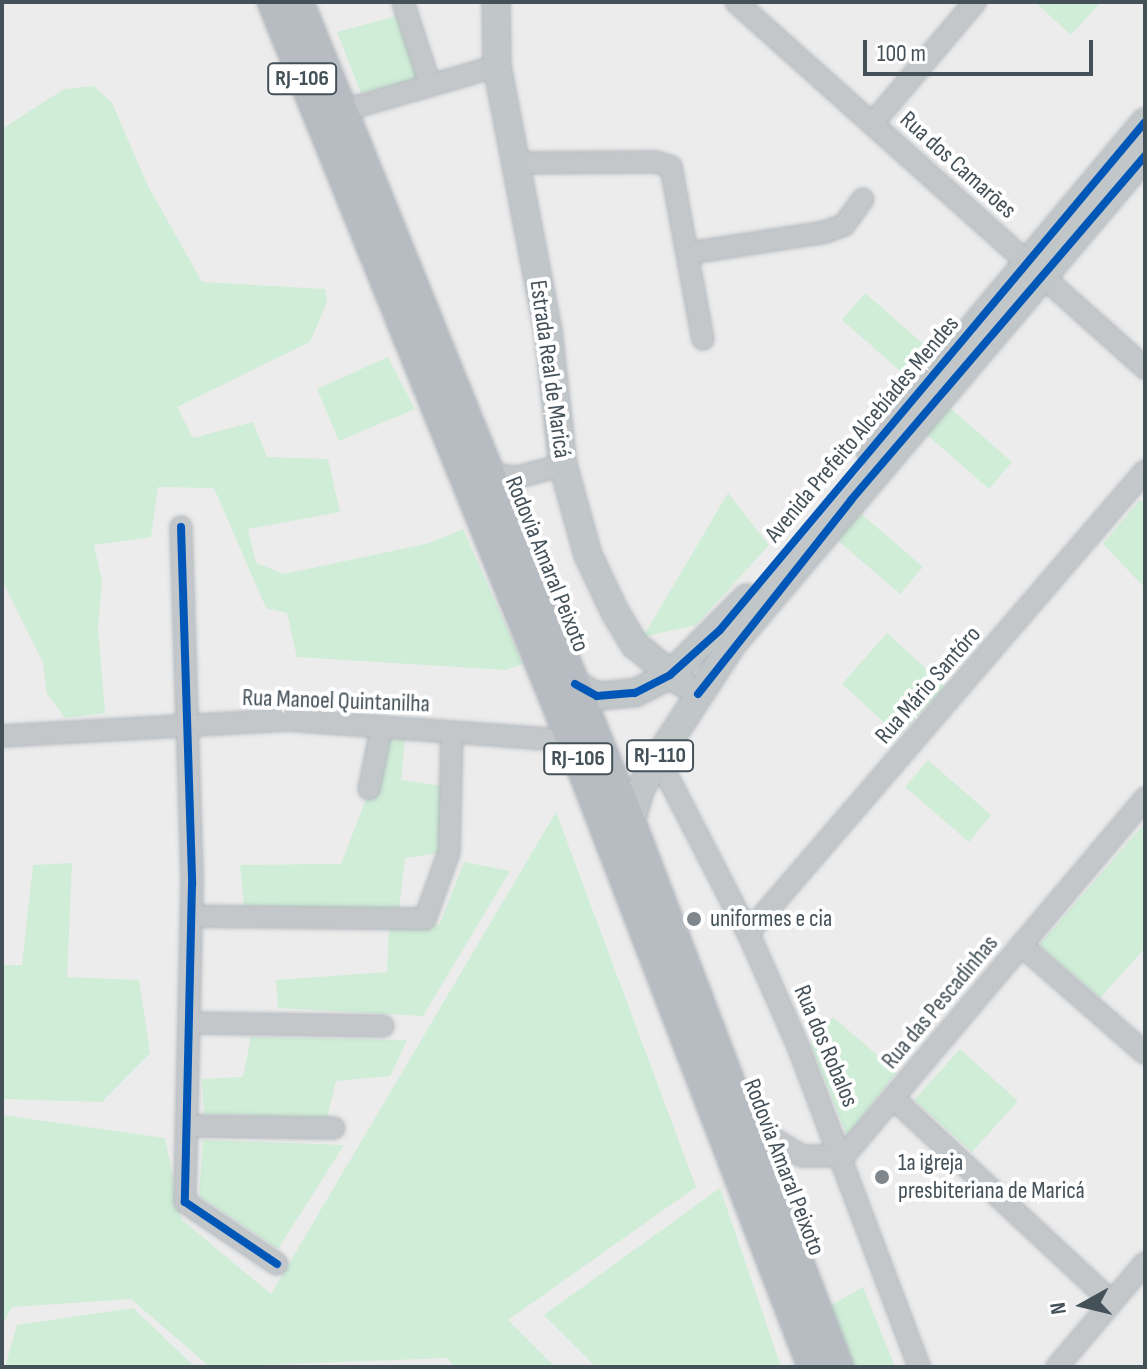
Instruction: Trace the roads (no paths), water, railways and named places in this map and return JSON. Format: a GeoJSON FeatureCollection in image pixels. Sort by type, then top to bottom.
{"type":"FeatureCollection","features":[{"type":"Feature","properties":{"kind":"highway","name":"Rodovia Amaral Peixoto"},"geometry":{"type":"LineString","coordinates":[[272,2],[571,741],[812,1367]]}},
{"type":"Feature","properties":{"kind":"highway","name":"Rodovia Amaral Peixoto"},"geometry":{"type":"LineString","coordinates":[[299,2],[631,822],[839,1367]]}},
{"type":"Feature","properties":{"kind":"main road","name":"Estrada Real de Maricá"},"geometry":{"type":"LineString","coordinates":[[496,2],[497,66],[548,330],[563,465],[588,555],[615,612],[635,645],[698,694]]}},
{"type":"Feature","properties":{"kind":"main road","name":"Avenida Prefeito Alcebíades Mendes"},"geometry":{"type":"LineString","coordinates":[[631,822],[641,788],[752,606],[1036,269],[1145,122]]}},
{"type":"Feature","properties":{"kind":"main road","name":"Avenida Prefeito Alcebíades Mendes"},"geometry":{"type":"LineString","coordinates":[[1036,269],[1145,156]]}},
{"type":"Feature","properties":{"kind":"main road","name":"Avenida Prefeito Alcebíades Mendes"},"geometry":{"type":"LineString","coordinates":[[575,684],[597,696],[620,697],[670,675],[752,606]]}},
{"type":"Feature","properties":{"kind":"street"},"geometry":{"type":"LineString","coordinates":[[403,2],[430,85]]}},
{"type":"Feature","properties":{"kind":"street","name":"Rua dos Camarões"},"geometry":{"type":"LineString","coordinates":[[736,2],[1145,368]]}},
{"type":"Feature","properties":{"kind":"street"},"geometry":{"type":"LineString","coordinates":[[872,124],[975,2]]}},
{"type":"Feature","properties":{"kind":"street"},"geometry":{"type":"LineString","coordinates":[[342,111],[497,66]]}},
{"type":"Feature","properties":{"kind":"street"},"geometry":{"type":"LineString","coordinates":[[518,163],[665,164],[677,180],[703,339]]}},
{"type":"Feature","properties":{"kind":"street"},"geometry":{"type":"LineString","coordinates":[[690,253],[825,232],[844,225],[863,199]]}},
{"type":"Feature","properties":{"kind":"street"},"geometry":{"type":"LineString","coordinates":[[493,485],[563,465]]}},
{"type":"Feature","properties":{"kind":"street","name":"Rua Mário Santóro"},"geometry":{"type":"LineString","coordinates":[[748,933],[1145,471]]}},
{"type":"Feature","properties":{"kind":"street"},"geometry":{"type":"LineString","coordinates":[[181,527],[191,725],[192,916],[185,1202],[277,1264]]}},
{"type":"Feature","properties":{"kind":"street","name":"Rua Manoel Quintanilha"},"geometry":{"type":"LineString","coordinates":[[2,736],[288,720],[571,741]]}},
{"type":"Feature","properties":{"kind":"street"},"geometry":{"type":"LineString","coordinates":[[369,789],[382,726]]}},
{"type":"Feature","properties":{"kind":"street"},"geometry":{"type":"LineString","coordinates":[[192,916],[425,919],[449,852],[452,732]]}},
{"type":"Feature","properties":{"kind":"street","name":"Rua dos Robalos"},"geometry":{"type":"LineString","coordinates":[[658,758],[748,933],[844,1156],[919,1367]]}},
{"type":"Feature","properties":{"kind":"street","name":"Rua das Pescadinhas"},"geometry":{"type":"LineString","coordinates":[[844,1156],[1145,798]]}},
{"type":"Feature","properties":{"kind":"street"},"geometry":{"type":"LineString","coordinates":[[1021,945],[1145,1053]]}},
{"type":"Feature","properties":{"kind":"street"},"geometry":{"type":"LineString","coordinates":[[190,1023],[383,1026]]}},
{"type":"Feature","properties":{"kind":"street"},"geometry":{"type":"LineString","coordinates":[[893,1098],[1112,1302]]}},
{"type":"Feature","properties":{"kind":"street"},"geometry":{"type":"LineString","coordinates":[[745,1122],[802,1156],[844,1156]]}},
{"type":"Feature","properties":{"kind":"street"},"geometry":{"type":"LineString","coordinates":[[187,1126],[334,1128]]}},
{"type":"Feature","properties":{"kind":"street"},"geometry":{"type":"LineString","coordinates":[[1057,1367],[1145,1263]]}},
{"type":"Feature","properties":{"kind":"place","name":"uniformes e cia"},"geometry":{"type":"Point","coordinates":[694,919]}},
{"type":"Feature","properties":{"kind":"place","name":"1a igreja presbiteriana de Maricá"},"geometry":{"type":"Point","coordinates":[882,1177]}}]}
